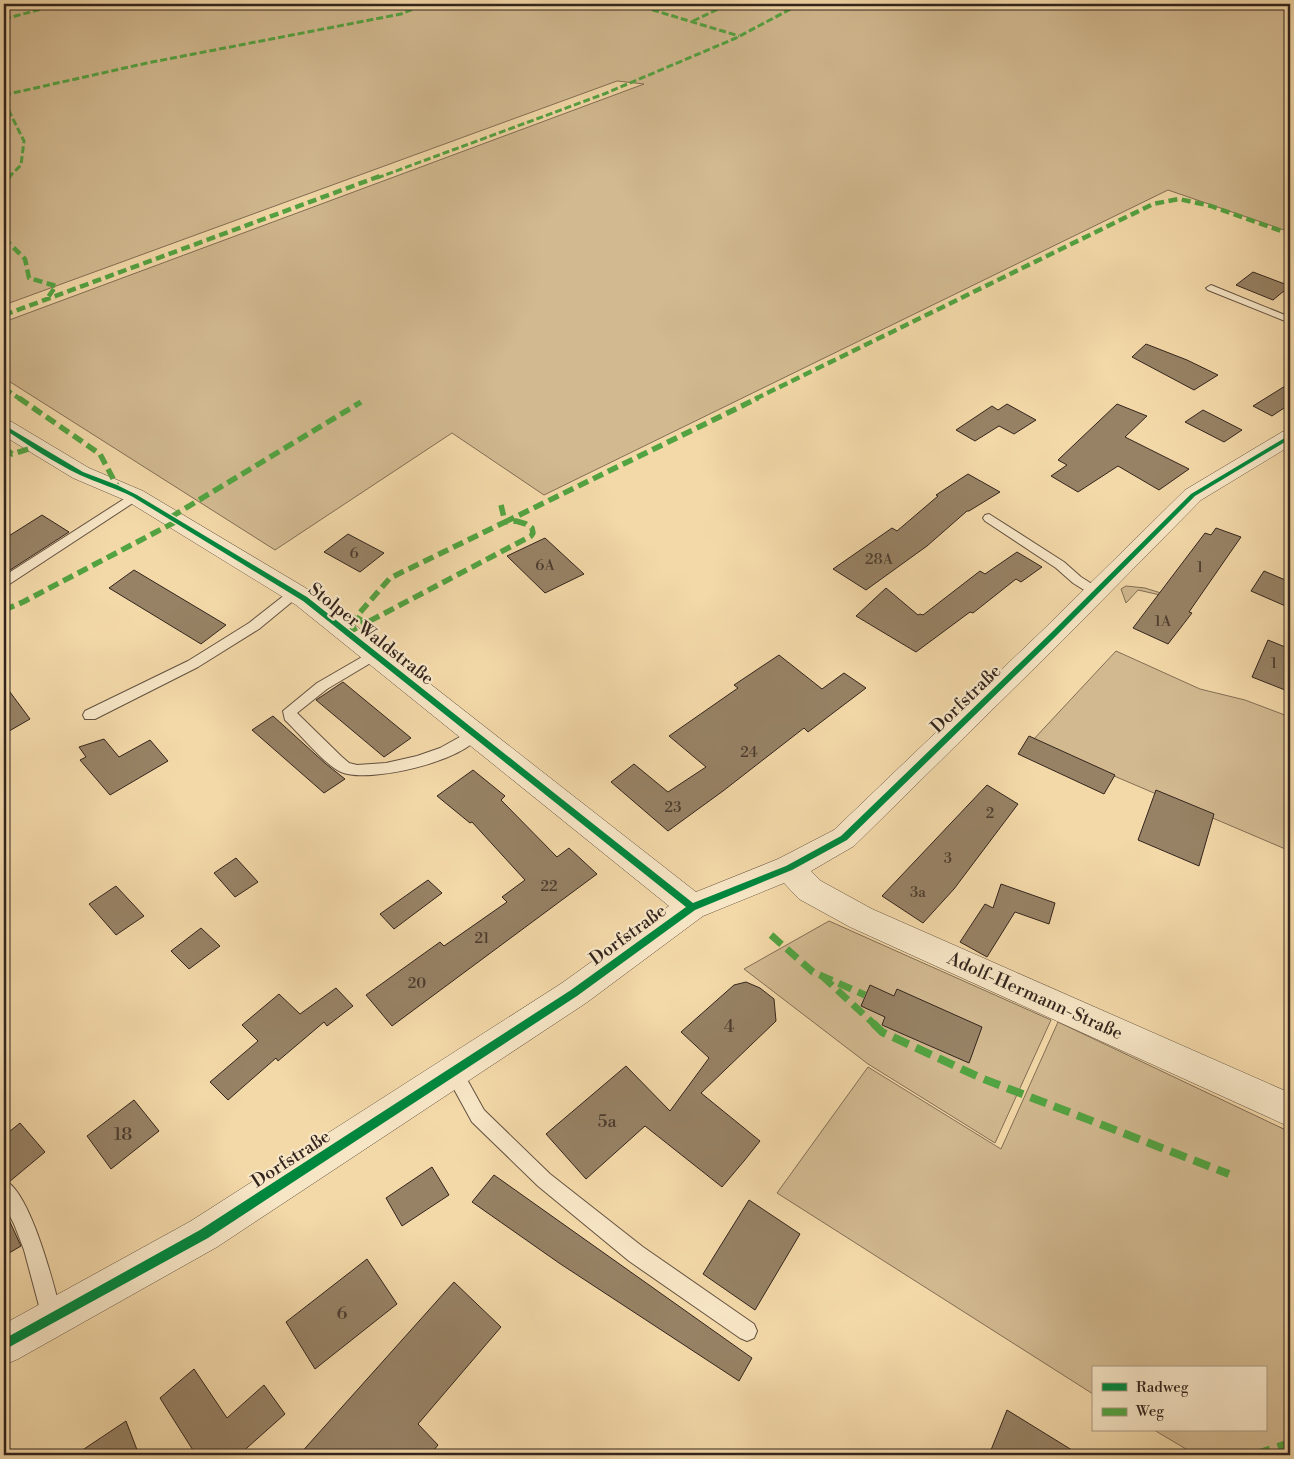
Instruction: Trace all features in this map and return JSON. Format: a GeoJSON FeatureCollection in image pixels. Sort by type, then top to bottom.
{"type":"FeatureCollection","features":[{"type":"Feature","properties":{"kind":"street","name":"Stolper Waldstraße"},"geometry":{"type":"LineString","coordinates":[[4,427],[34,447],[83,474],[117,486],[135,496],[295,593],[692,907]]}},
{"type":"Feature","properties":{"kind":"street","name":"Dorfstraße"},"geometry":{"type":"LineString","coordinates":[[4,1345],[204,1234],[574,993],[692,907],[789,868],[844,838],[1193,495],[1290,437]]}},
{"type":"Feature","properties":{"kind":"street","name":"Adolf-Hermann-Straße"},"geometry":{"type":"LineString","coordinates":[[789,868],[810,890],[861,918],[1290,1110]]}},
{"type":"Feature","properties":{"kind":"lane"},"geometry":{"type":"LineString","coordinates":[[1211,288],[1290,320]]}},
{"type":"Feature","properties":{"kind":"lane"},"geometry":{"type":"LineString","coordinates":[[4,582],[135,496]]}},
{"type":"Feature","properties":{"kind":"lane"},"geometry":{"type":"LineString","coordinates":[[989,518],[1060,565],[1077,580],[1096,592]]}},
{"type":"Feature","properties":{"kind":"lane"},"geometry":{"type":"LineString","coordinates":[[90,715],[193,664],[254,626],[295,593]]}},
{"type":"Feature","properties":{"kind":"lane"},"geometry":{"type":"LineString","coordinates":[[374,655],[322,686],[290,711],[290,716],[345,768],[364,770],[393,768],[413,763],[456,747],[474,734]]}},
{"type":"Feature","properties":{"kind":"lane"},"geometry":{"type":"LineString","coordinates":[[453,1071],[478,1116],[544,1180],[636,1254],[747,1331]]}},
{"type":"Feature","properties":{"kind":"lane"},"geometry":{"type":"LineString","coordinates":[[4,1189],[13,1201],[25,1231],[45,1289],[52,1318]]}},
{"type":"Feature","properties":{"kind":"shaded area"},"geometry":{"type":"Polygon","coordinates":[[[4,4],[1290,4],[1290,232],[1168,190],[544,495],[452,433],[275,550],[4,378],[4,322],[644,84],[617,81],[4,305],[4,4]]]}},
{"type":"Feature","properties":{"kind":"shaded area"},"geometry":{"type":"Polygon","coordinates":[[[1126,586],[1145,588],[1161,593],[1160,595],[1138,590],[1126,603],[1121,589],[1126,586]]]}},
{"type":"Feature","properties":{"kind":"shaded area"},"geometry":{"type":"Polygon","coordinates":[[[1116,651],[1200,689],[1245,700],[1290,717],[1290,851],[1032,741],[1116,651]]]}},
{"type":"Feature","properties":{"kind":"shaded area"},"geometry":{"type":"Polygon","coordinates":[[[829,921],[1051,1020],[995,1143],[868,1064],[744,969],[829,921]]]}},
{"type":"Feature","properties":{"kind":"shaded area"},"geometry":{"type":"Polygon","coordinates":[[[1058,1022],[1290,1132],[1290,1452],[1191,1452],[1157,1432],[1266,1432],[1266,1366],[1092,1366],[1092,1393],[777,1193],[868,1067],[1001,1149],[1058,1022]]]}},
{"type":"Feature","properties":{"kind":"building"},"geometry":{"type":"Polygon","coordinates":[[[1253,272],[1290,286],[1273,300],[1236,285],[1253,272]]]}},
{"type":"Feature","properties":{"kind":"building"},"geometry":{"type":"Polygon","coordinates":[[[1146,344],[1187,360],[1218,375],[1194,390],[1132,357],[1146,344]]]}},
{"type":"Feature","properties":{"kind":"building"},"geometry":{"type":"Polygon","coordinates":[[[1290,383],[1290,404],[1272,416],[1253,406],[1290,383]]]}},
{"type":"Feature","properties":{"kind":"building"},"geometry":{"type":"Polygon","coordinates":[[[1007,404],[1036,420],[1014,434],[999,426],[975,441],[956,430],[992,406],[998,410],[1007,404]]]}},
{"type":"Feature","properties":{"kind":"building"},"geometry":{"type":"Polygon","coordinates":[[[1117,404],[1147,416],[1125,437],[1189,469],[1159,490],[1118,466],[1078,492],[1051,476],[1067,465],[1058,460],[1117,404]]]}},
{"type":"Feature","properties":{"kind":"building"},"geometry":{"type":"Polygon","coordinates":[[[1203,410],[1242,430],[1224,442],[1185,422],[1203,410]]]}},
{"type":"Feature","properties":{"kind":"building"},"geometry":{"type":"Polygon","coordinates":[[[968,474],[1000,492],[967,511],[927,546],[866,590],[833,569],[892,528],[897,531],[938,496],[936,495],[968,474]]]}},
{"type":"Feature","properties":{"kind":"building"},"geometry":{"type":"Polygon","coordinates":[[[42,515],[69,532],[4,574],[4,539],[42,515]]]}},
{"type":"Feature","properties":{"kind":"building"},"geometry":{"type":"Polygon","coordinates":[[[1216,528],[1241,537],[1189,612],[1192,613],[1168,644],[1133,628],[1205,533],[1211,535],[1216,528]]]}},
{"type":"Feature","properties":{"kind":"building"},"geometry":{"type":"Polygon","coordinates":[[[348,534],[384,553],[360,572],[324,552],[348,534]]]}},
{"type":"Feature","properties":{"kind":"building"},"geometry":{"type":"Polygon","coordinates":[[[545,538],[584,574],[545,593],[507,556],[545,538]]]}},
{"type":"Feature","properties":{"kind":"building"},"geometry":{"type":"Polygon","coordinates":[[[1017,552],[1042,567],[1021,582],[1016,579],[973,613],[970,612],[916,652],[856,616],[886,588],[918,615],[923,615],[980,571],[985,574],[1017,552]]]}},
{"type":"Feature","properties":{"kind":"building"},"geometry":{"type":"Polygon","coordinates":[[[134,570],[226,625],[201,644],[109,588],[134,570]]]}},
{"type":"Feature","properties":{"kind":"building"},"geometry":{"type":"Polygon","coordinates":[[[1264,571],[1290,582],[1290,608],[1251,591],[1264,571]]]}},
{"type":"Feature","properties":{"kind":"building"},"geometry":{"type":"Polygon","coordinates":[[[1268,640],[1290,649],[1290,692],[1252,677],[1268,640]]]}},
{"type":"Feature","properties":{"kind":"building"},"geometry":{"type":"Polygon","coordinates":[[[779,655],[822,689],[844,673],[866,688],[808,732],[804,728],[668,831],[611,782],[634,764],[668,792],[706,767],[669,736],[738,688],[734,685],[779,655]]]}},
{"type":"Feature","properties":{"kind":"building"},"geometry":{"type":"Polygon","coordinates":[[[343,682],[411,738],[384,757],[316,700],[343,682]]]}},
{"type":"Feature","properties":{"kind":"building"},"geometry":{"type":"Polygon","coordinates":[[[4,684],[30,719],[4,734],[4,684]]]}},
{"type":"Feature","properties":{"kind":"building"},"geometry":{"type":"Polygon","coordinates":[[[273,716],[345,779],[324,793],[252,730],[273,716]]]}},
{"type":"Feature","properties":{"kind":"building"},"geometry":{"type":"Polygon","coordinates":[[[1029,736],[1115,775],[1104,794],[1018,754],[1029,736]]]}},
{"type":"Feature","properties":{"kind":"building"},"geometry":{"type":"Polygon","coordinates":[[[104,739],[119,757],[150,740],[168,761],[110,795],[80,760],[86,757],[79,747],[104,739]]]}},
{"type":"Feature","properties":{"kind":"building"},"geometry":{"type":"Polygon","coordinates":[[[473,770],[505,796],[501,800],[557,857],[569,848],[597,874],[392,1026],[366,995],[440,942],[444,946],[507,902],[502,897],[525,880],[472,822],[470,823],[437,796],[473,770]]]}},
{"type":"Feature","properties":{"kind":"building"},"geometry":{"type":"Polygon","coordinates":[[[987,785],[1018,804],[954,889],[923,923],[882,896],[987,785]]]}},
{"type":"Feature","properties":{"kind":"building"},"geometry":{"type":"Polygon","coordinates":[[[1156,790],[1214,814],[1199,866],[1138,840],[1156,790]]]}},
{"type":"Feature","properties":{"kind":"building"},"geometry":{"type":"Polygon","coordinates":[[[236,858],[258,882],[235,897],[214,873],[236,858]]]}},
{"type":"Feature","properties":{"kind":"building"},"geometry":{"type":"Polygon","coordinates":[[[428,880],[442,893],[394,929],[380,914],[428,880]]]}},
{"type":"Feature","properties":{"kind":"building"},"geometry":{"type":"Polygon","coordinates":[[[1001,884],[1055,903],[1049,924],[1015,912],[987,957],[960,942],[985,904],[993,908],[1001,884]]]}},
{"type":"Feature","properties":{"kind":"building"},"geometry":{"type":"Polygon","coordinates":[[[116,886],[144,916],[116,935],[89,904],[116,886]]]}},
{"type":"Feature","properties":{"kind":"building"},"geometry":{"type":"Polygon","coordinates":[[[201,928],[220,946],[189,969],[171,951],[201,928]]]}},
{"type":"Feature","properties":{"kind":"building"},"geometry":{"type":"Polygon","coordinates":[[[746,982],[760,988],[774,999],[776,1021],[701,1093],[760,1141],[744,1161],[722,1187],[645,1126],[586,1179],[546,1134],[626,1066],[670,1111],[709,1058],[681,1032],[734,985],[746,982]]]}},
{"type":"Feature","properties":{"kind":"building"},"geometry":{"type":"Polygon","coordinates":[[[870,985],[894,996],[897,989],[982,1027],[969,1063],[882,1025],[885,1017],[861,1006],[870,985]]]}},
{"type":"Feature","properties":{"kind":"building"},"geometry":{"type":"Polygon","coordinates":[[[336,988],[353,1006],[327,1026],[324,1022],[278,1061],[276,1058],[228,1100],[210,1082],[258,1041],[242,1025],[279,994],[300,1014],[336,988]]]}},
{"type":"Feature","properties":{"kind":"building"},"geometry":{"type":"Polygon","coordinates":[[[134,1100],[159,1131],[111,1169],[87,1136],[134,1100]]]}},
{"type":"Feature","properties":{"kind":"building"},"geometry":{"type":"Polygon","coordinates":[[[20,1123],[45,1152],[9,1182],[4,1178],[4,1136],[20,1123]]]}},
{"type":"Feature","properties":{"kind":"building"},"geometry":{"type":"Polygon","coordinates":[[[432,1167],[449,1195],[402,1226],[386,1198],[432,1167]]]}},
{"type":"Feature","properties":{"kind":"building"},"geometry":{"type":"Polygon","coordinates":[[[494,1175],[752,1358],[739,1381],[559,1263],[472,1202],[494,1175]]]}},
{"type":"Feature","properties":{"kind":"building"},"geometry":{"type":"Polygon","coordinates":[[[749,1200],[800,1234],[755,1310],[703,1274],[749,1200]]]}},
{"type":"Feature","properties":{"kind":"building"},"geometry":{"type":"Polygon","coordinates":[[[4,1209],[21,1246],[4,1256],[4,1209]]]}},
{"type":"Feature","properties":{"kind":"building"},"geometry":{"type":"Polygon","coordinates":[[[367,1259],[397,1304],[315,1369],[286,1322],[367,1259]]]}},
{"type":"Feature","properties":{"kind":"building"},"geometry":{"type":"Polygon","coordinates":[[[454,1282],[501,1327],[418,1424],[438,1445],[430,1455],[299,1455],[454,1282]]]}},
{"type":"Feature","properties":{"kind":"building"},"geometry":{"type":"Polygon","coordinates":[[[194,1369],[227,1418],[264,1385],[285,1414],[239,1455],[196,1455],[160,1398],[194,1369]]]}},
{"type":"Feature","properties":{"kind":"building"},"geometry":{"type":"Polygon","coordinates":[[[1007,1410],[1080,1455],[989,1455],[1007,1410]]]}},
{"type":"Feature","properties":{"kind":"building"},"geometry":{"type":"Polygon","coordinates":[[[126,1421],[139,1455],[75,1455],[126,1421]]]}},
{"type":"Feature","properties":{"kind":"marked path"},"geometry":{"type":"LineString","coordinates":[[4,19],[61,4]]}},
{"type":"Feature","properties":{"kind":"marked path"},"geometry":{"type":"LineString","coordinates":[[4,95],[147,63],[401,14],[426,4]]}},
{"type":"Feature","properties":{"kind":"marked path"},"geometry":{"type":"LineString","coordinates":[[633,4],[739,36]]}},
{"type":"Feature","properties":{"kind":"marked path"},"geometry":{"type":"LineString","coordinates":[[693,21],[729,4]]}},
{"type":"Feature","properties":{"kind":"marked path"},"geometry":{"type":"LineString","coordinates":[[4,315],[604,94],[736,38],[800,4]]}},
{"type":"Feature","properties":{"kind":"marked path"},"geometry":{"type":"LineString","coordinates":[[4,101],[24,141],[21,165],[4,182]]}},
{"type":"Feature","properties":{"kind":"marked path"},"geometry":{"type":"LineString","coordinates":[[501,505],[505,522],[1153,204],[1179,199],[1211,206],[1290,234]]}},
{"type":"Feature","properties":{"kind":"marked path"},"geometry":{"type":"LineString","coordinates":[[4,238],[25,259],[29,278],[56,286],[46,300]]}},
{"type":"Feature","properties":{"kind":"marked path"},"geometry":{"type":"LineString","coordinates":[[4,388],[100,454],[117,486]]}},
{"type":"Feature","properties":{"kind":"marked path"},"geometry":{"type":"LineString","coordinates":[[171,517],[361,402]]}},
{"type":"Feature","properties":{"kind":"marked path"},"geometry":{"type":"LineString","coordinates":[[4,447],[12,454],[35,447]]}},
{"type":"Feature","properties":{"kind":"marked path"},"geometry":{"type":"LineString","coordinates":[[4,610],[23,602],[177,521]]}},
{"type":"Feature","properties":{"kind":"marked path"},"geometry":{"type":"LineString","coordinates":[[347,633],[531,536],[533,533],[532,528],[523,522],[505,522],[390,578],[356,617],[366,623]]}},
{"type":"Feature","properties":{"kind":"marked path"},"geometry":{"type":"LineString","coordinates":[[771,935],[813,972],[865,995]]}},
{"type":"Feature","properties":{"kind":"marked path"},"geometry":{"type":"LineString","coordinates":[[822,976],[882,1032],[981,1078],[1229,1174]]}},
{"type":"Feature","properties":{"kind":"marked path"},"geometry":{"type":"LineString","coordinates":[[1254,1455],[1290,1443]]}},
{"type":"Feature","properties":{"kind":"cycle path"},"geometry":{"type":"LineString","coordinates":[[4,427],[51,457],[81,473],[135,496],[305,599],[692,907]]}},
{"type":"Feature","properties":{"kind":"cycle path"},"geometry":{"type":"LineString","coordinates":[[4,1345],[204,1234],[574,993],[692,907],[789,868],[844,838],[1054,634],[1193,495],[1290,437]]}}]}
